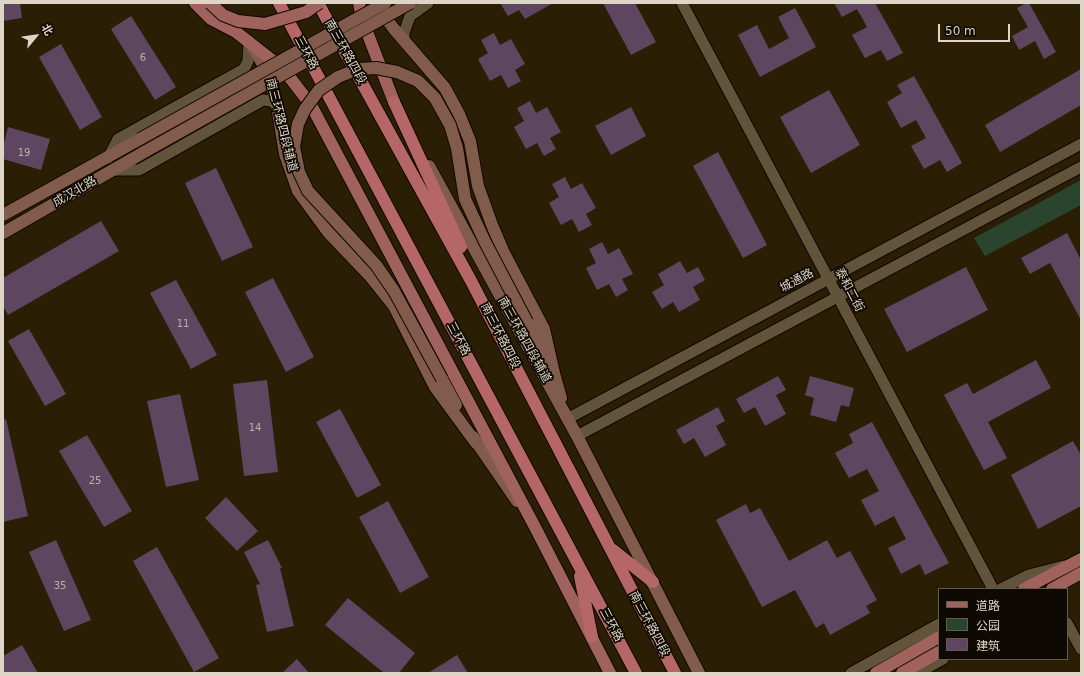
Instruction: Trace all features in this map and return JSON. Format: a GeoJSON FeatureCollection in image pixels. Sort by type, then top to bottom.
{"type":"FeatureCollection","features":[{"type":"Feature","properties":{"kind":"highway","name":"南三环路四段"},"geometry":{"type":"LineString","coordinates":[[318,3],[470,279],[675,673]]}},
{"type":"Feature","properties":{"kind":"highway","name":"三环路"},"geometry":{"type":"LineString","coordinates":[[279,4],[636,673]]}},
{"type":"Feature","properties":{"kind":"highway"},"geometry":{"type":"LineString","coordinates":[[394,102],[519,374]]}},
{"type":"Feature","properties":{"kind":"highway"},"geometry":{"type":"LineString","coordinates":[[609,547],[652,582]]}},
{"type":"Feature","properties":{"kind":"highway"},"geometry":{"type":"LineString","coordinates":[[578,565],[592,638]]}},
{"type":"Feature","properties":{"kind":"main road","name":"南三环路四段辅道"},"geometry":{"type":"LineString","coordinates":[[196,3],[210,19],[236,32],[287,75],[311,105],[536,529],[610,673]]}},
{"type":"Feature","properties":{"kind":"main road"},"geometry":{"type":"LineString","coordinates":[[210,3],[223,15],[238,21],[265,24],[306,12],[318,3]]}},
{"type":"Feature","properties":{"kind":"main road","name":"南三环路四段辅道"},"geometry":{"type":"LineString","coordinates":[[359,3],[362,19],[394,102],[577,436],[700,673]]}},
{"type":"Feature","properties":{"kind":"main road"},"geometry":{"type":"LineString","coordinates":[[377,3],[380,11],[445,88],[459,114],[470,141],[478,186],[492,224],[504,254],[544,329],[554,373],[567,419]]}},
{"type":"Feature","properties":{"kind":"main road","name":"成汉北路"},"geometry":{"type":"LineString","coordinates":[[3,216],[385,3]]}},
{"type":"Feature","properties":{"kind":"main road","name":"成汉北路"},"geometry":{"type":"LineString","coordinates":[[3,233],[410,3]]}},
{"type":"Feature","properties":{"kind":"main road","name":"南三环路四段辅道"},"geometry":{"type":"LineString","coordinates":[[249,42],[259,55],[268,73],[277,105],[285,154],[298,191],[328,232],[370,276],[394,306],[435,387],[536,529]]}},
{"type":"Feature","properties":{"kind":"main road","name":"南三环路四段辅道"},"geometry":{"type":"LineString","coordinates":[[476,443],[390,285],[376,265],[308,191],[299,172],[294,147],[298,124],[305,108],[319,90],[338,77],[358,69],[376,68],[397,72],[418,81],[435,98],[450,125],[456,148],[465,200],[485,242],[554,373]]}},
{"type":"Feature","properties":{"kind":"main road"},"geometry":{"type":"LineString","coordinates":[[1026,588],[1081,559]]}},
{"type":"Feature","properties":{"kind":"main road"},"geometry":{"type":"LineString","coordinates":[[1054,588],[1078,575]]}},
{"type":"Feature","properties":{"kind":"main road"},"geometry":{"type":"LineString","coordinates":[[876,673],[938,638]]}},
{"type":"Feature","properties":{"kind":"main road"},"geometry":{"type":"LineString","coordinates":[[902,673],[938,653]]}},
{"type":"Feature","properties":{"kind":"street"},"geometry":{"type":"LineString","coordinates":[[404,40],[404,33],[410,16],[428,3]]}},
{"type":"Feature","properties":{"kind":"street","name":"泰和二街"},"geometry":{"type":"LineString","coordinates":[[682,3],[992,588]]}},
{"type":"Feature","properties":{"kind":"street"},"geometry":{"type":"LineString","coordinates":[[108,158],[118,139],[244,68],[248,62],[249,42]]}},
{"type":"Feature","properties":{"kind":"street"},"geometry":{"type":"LineString","coordinates":[[114,170],[138,170],[262,100],[271,87],[268,74],[261,68],[244,68]]}},
{"type":"Feature","properties":{"kind":"street"},"geometry":{"type":"LineString","coordinates":[[262,100],[270,101],[277,105]]}},
{"type":"Feature","properties":{"kind":"street","name":"城通路"},"geometry":{"type":"LineString","coordinates":[[567,419],[1081,144]]}},
{"type":"Feature","properties":{"kind":"street"},"geometry":{"type":"LineString","coordinates":[[577,436],[1081,167]]}},
{"type":"Feature","properties":{"kind":"street"},"geometry":{"type":"LineString","coordinates":[[1003,588],[1040,572],[1068,565]]}},
{"type":"Feature","properties":{"kind":"street"},"geometry":{"type":"LineString","coordinates":[[1063,588],[1078,575]]}},
{"type":"Feature","properties":{"kind":"street"},"geometry":{"type":"LineString","coordinates":[[851,673],[938,625]]}},
{"type":"Feature","properties":{"kind":"street"},"geometry":{"type":"LineString","coordinates":[[1068,625],[1081,649]]}},
{"type":"Feature","properties":{"kind":"street"},"geometry":{"type":"LineString","coordinates":[[918,673],[941,660]]}},
{"type":"Feature","properties":{"kind":"green space"},"geometry":{"type":"Polygon","coordinates":[[[1081,180],[1081,205],[985,256],[974,238],[1081,180]]]}},
{"type":"Feature","properties":{"kind":"building"},"geometry":{"type":"Polygon","coordinates":[[[3,3],[20,3],[22,18],[3,21],[3,3]]]}},
{"type":"Feature","properties":{"kind":"building"},"geometry":{"type":"Polygon","coordinates":[[[500,3],[553,3],[525,19],[519,10],[508,16],[500,3]]]}},
{"type":"Feature","properties":{"kind":"building"},"geometry":{"type":"Polygon","coordinates":[[[603,3],[635,3],[656,42],[631,55],[603,3]]]}},
{"type":"Feature","properties":{"kind":"building"},"geometry":{"type":"Polygon","coordinates":[[[834,3],[875,3],[903,53],[887,61],[881,50],[865,58],[852,35],[867,27],[857,9],[842,17],[834,3]]]}},
{"type":"Feature","properties":{"kind":"building"},"geometry":{"type":"Polygon","coordinates":[[[1029,3],[1056,52],[1044,59],[1035,41],[1019,50],[1012,36],[1028,27],[1017,8],[1029,3]]]}},
{"type":"Feature","properties":{"kind":"building"},"geometry":{"type":"Polygon","coordinates":[[[795,8],[816,47],[760,77],[738,35],[757,25],[769,49],[789,38],[778,17],[795,8]]]}},
{"type":"Feature","properties":{"kind":"building"},"geometry":{"type":"Polygon","coordinates":[[[131,16],[176,87],[155,100],[111,29],[131,16]]]}},
{"type":"Feature","properties":{"kind":"building"},"geometry":{"type":"Polygon","coordinates":[[[494,33],[500,45],[511,39],[525,64],[515,70],[521,81],[508,88],[501,75],[490,81],[478,59],[488,53],[481,40],[494,33]]]}},
{"type":"Feature","properties":{"kind":"building"},"geometry":{"type":"Polygon","coordinates":[[[61,44],[102,117],[80,130],[39,57],[61,44]]]}},
{"type":"Feature","properties":{"kind":"building"},"geometry":{"type":"Polygon","coordinates":[[[1081,69],[1081,105],[1000,152],[985,125],[1081,69]]]}},
{"type":"Feature","properties":{"kind":"building"},"geometry":{"type":"Polygon","coordinates":[[[914,76],[962,163],[947,172],[940,160],[924,169],[911,146],[926,138],[916,120],[901,128],[887,102],[902,93],[897,85],[914,76]]]}},
{"type":"Feature","properties":{"kind":"building"},"geometry":{"type":"Polygon","coordinates":[[[829,90],[860,145],[811,173],[780,117],[829,90]]]}},
{"type":"Feature","properties":{"kind":"building"},"geometry":{"type":"Polygon","coordinates":[[[530,101],[536,113],[547,107],[561,132],[550,138],[556,149],[544,156],[537,143],[526,149],[514,127],[524,121],[517,108],[530,101]]]}},
{"type":"Feature","properties":{"kind":"building"},"geometry":{"type":"Polygon","coordinates":[[[631,107],[646,136],[611,155],[595,126],[631,107]]]}},
{"type":"Feature","properties":{"kind":"building"},"geometry":{"type":"Polygon","coordinates":[[[8,127],[50,139],[41,170],[3,159],[3,147],[8,127]]]}},
{"type":"Feature","properties":{"kind":"building"},"geometry":{"type":"Polygon","coordinates":[[[718,152],[767,245],[743,258],[693,166],[718,152]]]}},
{"type":"Feature","properties":{"kind":"building"},"geometry":{"type":"Polygon","coordinates":[[[216,168],[253,247],[222,261],[185,183],[216,168]]]}},
{"type":"Feature","properties":{"kind":"building"},"geometry":{"type":"Polygon","coordinates":[[[565,177],[571,189],[582,183],[596,208],[586,214],[592,225],[579,232],[572,219],[561,225],[549,203],[559,197],[552,184],[565,177]]]}},
{"type":"Feature","properties":{"kind":"building"},"geometry":{"type":"Polygon","coordinates":[[[101,221],[119,251],[8,315],[3,306],[3,278],[101,221]]]}},
{"type":"Feature","properties":{"kind":"building"},"geometry":{"type":"Polygon","coordinates":[[[1067,233],[1081,260],[1081,320],[1050,263],[1030,274],[1021,258],[1067,233]]]}},
{"type":"Feature","properties":{"kind":"building"},"geometry":{"type":"Polygon","coordinates":[[[602,242],[608,254],[619,248],[633,274],[622,279],[628,290],[616,297],[609,284],[597,290],[586,268],[596,263],[589,249],[602,242]]]}},
{"type":"Feature","properties":{"kind":"building"},"geometry":{"type":"Polygon","coordinates":[[[680,261],[687,273],[698,267],[705,280],[693,287],[700,300],[679,312],[673,302],[662,309],[652,292],[664,285],[658,274],[680,261]]]}},
{"type":"Feature","properties":{"kind":"building"},"geometry":{"type":"Polygon","coordinates":[[[966,267],[988,310],[907,352],[884,309],[966,267]]]}},
{"type":"Feature","properties":{"kind":"building"},"geometry":{"type":"Polygon","coordinates":[[[273,278],[314,357],[286,372],[245,292],[273,278]]]}},
{"type":"Feature","properties":{"kind":"building"},"geometry":{"type":"Polygon","coordinates":[[[176,280],[217,355],[191,369],[150,293],[176,280]]]}},
{"type":"Feature","properties":{"kind":"building"},"geometry":{"type":"Polygon","coordinates":[[[29,329],[66,394],[45,406],[8,341],[29,329]]]}},
{"type":"Feature","properties":{"kind":"building"},"geometry":{"type":"Polygon","coordinates":[[[1036,360],[1051,388],[988,422],[1007,458],[984,470],[944,395],[967,383],[973,394],[1036,360]]]}},
{"type":"Feature","properties":{"kind":"building"},"geometry":{"type":"Polygon","coordinates":[[[778,376],[786,390],[776,395],[786,414],[765,426],[755,407],[744,413],[736,399],[778,376]]]}},
{"type":"Feature","properties":{"kind":"building"},"geometry":{"type":"Polygon","coordinates":[[[810,376],[854,388],[849,407],[841,405],[836,422],[810,415],[814,398],[805,395],[810,376]]]}},
{"type":"Feature","properties":{"kind":"building"},"geometry":{"type":"Polygon","coordinates":[[[267,380],[278,472],[244,476],[233,384],[267,380]]]}},
{"type":"Feature","properties":{"kind":"building"},"geometry":{"type":"Polygon","coordinates":[[[180,394],[199,480],[166,487],[147,401],[180,394]]]}},
{"type":"Feature","properties":{"kind":"building"},"geometry":{"type":"Polygon","coordinates":[[[718,407],[725,421],[716,426],[726,445],[705,457],[694,438],[684,444],[676,430],[718,407]]]}},
{"type":"Feature","properties":{"kind":"building"},"geometry":{"type":"Polygon","coordinates":[[[340,409],[381,485],[357,498],[316,422],[340,409]]]}},
{"type":"Feature","properties":{"kind":"building"},"geometry":{"type":"Polygon","coordinates":[[[6,419],[28,516],[3,522],[3,420],[6,419]]]}},
{"type":"Feature","properties":{"kind":"building"},"geometry":{"type":"Polygon","coordinates":[[[872,422],[949,563],[925,575],[920,564],[901,574],[888,548],[906,539],[894,516],[875,526],[861,500],[879,491],[867,469],[849,478],[835,453],[853,443],[849,434],[872,422]]]}},
{"type":"Feature","properties":{"kind":"building"},"geometry":{"type":"Polygon","coordinates":[[[87,435],[132,511],[104,527],[59,451],[87,435]]]}},
{"type":"Feature","properties":{"kind":"building"},"geometry":{"type":"Polygon","coordinates":[[[1073,441],[1081,455],[1081,506],[1038,529],[1011,475],[1073,441]]]}},
{"type":"Feature","properties":{"kind":"building"},"geometry":{"type":"Polygon","coordinates":[[[226,497],[258,531],[237,551],[205,518],[226,497]]]}},
{"type":"Feature","properties":{"kind":"building"},"geometry":{"type":"Polygon","coordinates":[[[388,501],[429,577],[400,593],[359,517],[388,501]]]}},
{"type":"Feature","properties":{"kind":"building"},"geometry":{"type":"Polygon","coordinates":[[[746,504],[750,513],[760,508],[789,561],[827,540],[837,558],[850,551],[877,600],[866,606],[870,613],[830,635],[824,623],[816,628],[795,590],[762,607],[716,520],[746,504]]]}},
{"type":"Feature","properties":{"kind":"building"},"geometry":{"type":"Polygon","coordinates":[[[56,540],[91,620],[64,631],[29,552],[56,540]]]}},
{"type":"Feature","properties":{"kind":"building"},"geometry":{"type":"Polygon","coordinates":[[[268,540],[282,568],[280,568],[294,626],[267,632],[256,585],[260,584],[244,552],[268,540]]]}},
{"type":"Feature","properties":{"kind":"building"},"geometry":{"type":"Polygon","coordinates":[[[157,547],[219,658],[194,672],[133,561],[157,547]]]}},
{"type":"Feature","properties":{"kind":"building"},"geometry":{"type":"Polygon","coordinates":[[[348,598],[415,653],[399,673],[384,673],[325,625],[348,598]]]}},
{"type":"Feature","properties":{"kind":"building"},"geometry":{"type":"Polygon","coordinates":[[[22,645],[38,673],[3,673],[3,656],[22,645]]]}},
{"type":"Feature","properties":{"kind":"building"},"geometry":{"type":"Polygon","coordinates":[[[457,655],[468,673],[428,673],[457,655]]]}},
{"type":"Feature","properties":{"kind":"building"},"geometry":{"type":"Polygon","coordinates":[[[297,659],[309,673],[282,673],[297,659]]]}}]}
